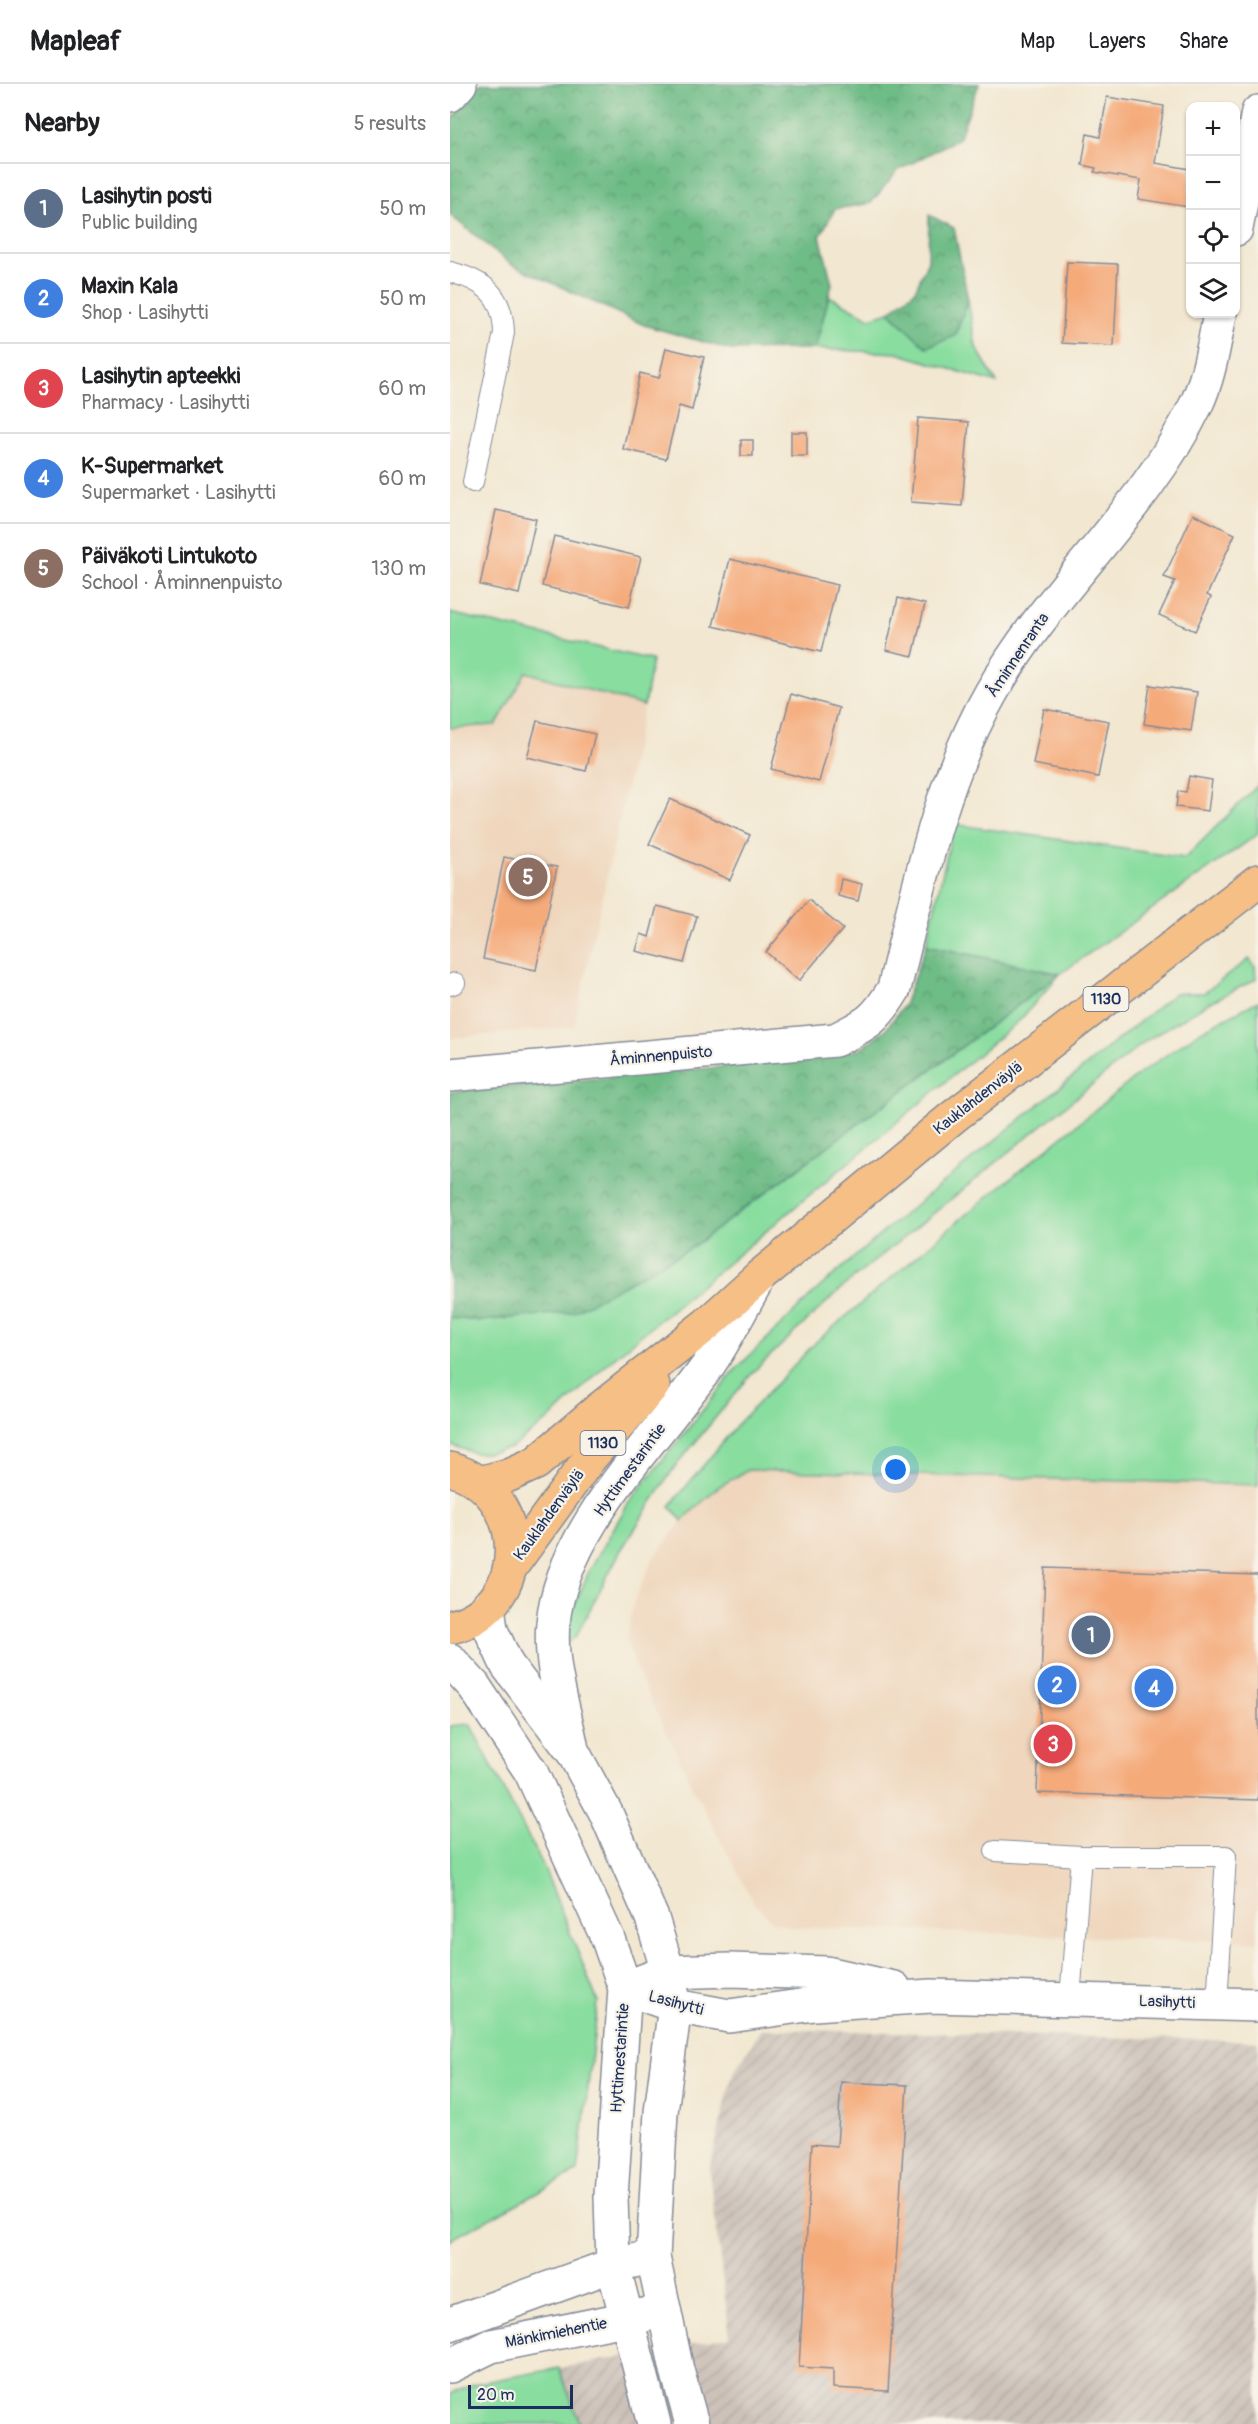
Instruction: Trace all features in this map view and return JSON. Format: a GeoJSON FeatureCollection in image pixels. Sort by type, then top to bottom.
{"type":"FeatureCollection","features":[{"type":"Feature","properties":{"kind":"main road","name":"Kauklahdenväylä"},"geometry":{"type":"LineString","coordinates":[[480,1483],[509,1475],[536,1463],[597,1411],[706,1325],[759,1277],[953,1117],[1258,881]]}},
{"type":"Feature","properties":{"kind":"main road","name":"Kauklahdenväylä"},"geometry":{"type":"LineString","coordinates":[[510,1568],[589,1459],[706,1325]]}},
{"type":"Feature","properties":{"kind":"main road","name":"1130"},"geometry":{"type":"LineString","coordinates":[[450,1469],[461,1472],[480,1483],[499,1504],[511,1530],[513,1549],[510,1568],[502,1589],[474,1618],[450,1627]]}},
{"type":"Feature","properties":{"kind":"street"},"geometry":{"type":"LineString","coordinates":[[450,95],[460,84]]}},
{"type":"Feature","properties":{"kind":"street"},"geometry":{"type":"LineString","coordinates":[[1240,210],[1258,112]]}},
{"type":"Feature","properties":{"kind":"street","name":"Åminnenranta"},"geometry":{"type":"LineString","coordinates":[[868,1023],[884,1007],[894,989],[937,819],[960,754],[991,693],[1028,635],[1142,492],[1173,447],[1197,404],[1213,350],[1219,318]]}},
{"type":"Feature","properties":{"kind":"street","name":"Åminnenpuisto"},"geometry":{"type":"LineString","coordinates":[[450,1075],[835,1040],[868,1023]]}},
{"type":"Feature","properties":{"kind":"street","name":"Hyttimestarintie"},"geometry":{"type":"LineString","coordinates":[[573,1752],[552,1652],[553,1622],[560,1583],[572,1557],[609,1493],[708,1366],[759,1277]]}},
{"type":"Feature","properties":{"kind":"street","name":"Hyttimestarintie"},"geometry":{"type":"LineString","coordinates":[[488,1606],[491,1630],[507,1665],[573,1752],[606,1813],[652,1918],[668,1972],[675,2006],[661,2112],[653,2257],[677,2370],[692,2424]]}},
{"type":"Feature","properties":{"kind":"street","name":"Hyttimestarintie"},"geometry":{"type":"LineString","coordinates":[[450,1660],[474,1686],[531,1772],[608,1939],[625,1988],[611,2196],[614,2265],[654,2424]]}},
{"type":"Feature","properties":{"kind":"street","name":"Lasihytti"},"geometry":{"type":"LineString","coordinates":[[625,1988],[668,1972],[730,1970],[826,1972],[931,1996]]}},
{"type":"Feature","properties":{"kind":"street","name":"Lasihytti"},"geometry":{"type":"LineString","coordinates":[[625,1988],[675,2006],[729,2016],[814,2004],[931,1996],[1258,2005]]}},
{"type":"Feature","properties":{"kind":"street"},"geometry":{"type":"LineString","coordinates":[[450,2324],[614,2265],[653,2257]]}},
{"type":"Feature","properties":{"kind":"street","name":"Mänkimiehentie"},"geometry":{"type":"LineString","coordinates":[[450,2366],[491,2346],[664,2310]]}},
{"type":"Feature","properties":{"kind":"lane"},"geometry":{"type":"LineString","coordinates":[[450,272],[472,278],[489,291],[504,319],[504,333],[473,482]]}},
{"type":"Feature","properties":{"kind":"lane"},"geometry":{"type":"LineString","coordinates":[[995,1851],[1081,1856],[1226,1856],[1217,2004]]}},
{"type":"Feature","properties":{"kind":"lane"},"geometry":{"type":"LineString","coordinates":[[1070,1999],[1081,1856]]}},
{"type":"Feature","properties":{"kind":"shaded area"},"geometry":{"type":"Polygon","coordinates":[[[526,672],[644,706],[574,1027],[450,1038],[450,728],[496,725],[526,672]]]}},
{"type":"Feature","properties":{"kind":"shaded area"},"geometry":{"type":"Polygon","coordinates":[[[748,1470],[1258,1485],[1258,1942],[789,1927],[773,1922],[755,1905],[694,1790],[638,1673],[626,1638],[634,1601],[653,1559],[682,1521],[718,1487],[748,1470]]]}},
{"type":"Feature","properties":{"kind":"shaded area"},"geometry":{"type":"Polygon","coordinates":[[[761,2029],[1258,2041],[1258,2424],[450,2424],[450,2395],[473,2384],[730,2337],[709,2171],[732,2076],[761,2029]]]}},
{"type":"Feature","properties":{"kind":"green space"},"geometry":{"type":"Polygon","coordinates":[[[480,84],[979,84],[959,138],[897,171],[871,203],[835,209],[820,236],[832,284],[815,349],[731,350],[644,325],[511,264],[450,215],[450,122],[480,84]]]}},
{"type":"Feature","properties":{"kind":"green space"},"geometry":{"type":"Polygon","coordinates":[[[929,215],[954,228],[968,300],[955,336],[926,347],[889,312],[915,291],[928,260],[929,215]]]}},
{"type":"Feature","properties":{"kind":"green space"},"geometry":{"type":"Polygon","coordinates":[[[829,296],[870,318],[889,312],[926,347],[955,336],[968,300],[976,347],[997,383],[897,353],[815,349],[829,296]]]}},
{"type":"Feature","properties":{"kind":"green space"},"geometry":{"type":"Polygon","coordinates":[[[450,613],[652,660],[644,706],[526,672],[496,725],[450,728],[450,613]]]}},
{"type":"Feature","properties":{"kind":"green space"},"geometry":{"type":"Polygon","coordinates":[[[1258,785],[1258,834],[1060,974],[926,945],[954,824],[1185,858],[1258,785]]]}},
{"type":"Feature","properties":{"kind":"green space"},"geometry":{"type":"Polygon","coordinates":[[[926,945],[1060,974],[691,1248],[574,1312],[482,1321],[450,1318],[450,1092],[763,1063],[858,1050],[886,1029],[904,1005],[926,945]]]}},
{"type":"Feature","properties":{"kind":"green space"},"geometry":{"type":"Polygon","coordinates":[[[1249,959],[1255,967],[1256,979],[1205,1005],[1147,1040],[844,1286],[754,1371],[674,1468],[621,1550],[576,1636],[566,1644],[569,1618],[590,1569],[629,1502],[736,1369],[820,1287],[896,1221],[1175,993],[1204,993],[1249,959]]]}},
{"type":"Feature","properties":{"kind":"green space"},"geometry":{"type":"Polygon","coordinates":[[[1060,974],[1021,1019],[609,1362],[552,1417],[511,1448],[475,1453],[450,1445],[450,1318],[482,1321],[691,1248],[1060,974]]]}},
{"type":"Feature","properties":{"kind":"green space"},"geometry":{"type":"Polygon","coordinates":[[[1258,1001],[1258,1485],[748,1470],[718,1487],[682,1521],[670,1506],[736,1426],[817,1341],[970,1211],[1142,1072],[1201,1031],[1258,1001]]]}},
{"type":"Feature","properties":{"kind":"green space"},"geometry":{"type":"Polygon","coordinates":[[[470,1724],[542,1863],[598,2002],[578,2171],[450,2240],[450,1726],[470,1724]]]}},
{"type":"Feature","properties":{"kind":"green space"},"geometry":{"type":"Polygon","coordinates":[[[559,2368],[580,2424],[450,2424],[450,2395],[473,2384],[559,2368]]]}},
{"type":"Feature","properties":{"kind":"building"},"geometry":{"type":"Polygon","coordinates":[[[1107,97],[1164,106],[1155,163],[1186,168],[1186,207],[1138,199],[1141,180],[1094,172],[1096,168],[1082,165],[1087,134],[1100,137],[1107,97]]]}},
{"type":"Feature","properties":{"kind":"building"},"geometry":{"type":"Polygon","coordinates":[[[1067,262],[1118,264],[1114,346],[1062,343],[1067,262]]]}},
{"type":"Feature","properties":{"kind":"building"},"geometry":{"type":"Polygon","coordinates":[[[666,348],[704,357],[692,410],[679,406],[666,459],[623,449],[640,373],[659,378],[666,348]]]}},
{"type":"Feature","properties":{"kind":"building"},"geometry":{"type":"Polygon","coordinates":[[[918,418],[969,422],[962,506],[911,502],[918,418]]]}},
{"type":"Feature","properties":{"kind":"building"},"geometry":{"type":"Polygon","coordinates":[[[791,432],[807,432],[807,456],[791,456],[791,432]]]}},
{"type":"Feature","properties":{"kind":"building"},"geometry":{"type":"Polygon","coordinates":[[[741,440],[753,440],[753,456],[741,456],[741,440]]]}},
{"type":"Feature","properties":{"kind":"building"},"geometry":{"type":"Polygon","coordinates":[[[496,510],[536,519],[519,594],[480,585],[496,510]]]}},
{"type":"Feature","properties":{"kind":"building"},"geometry":{"type":"Polygon","coordinates":[[[1193,514],[1235,534],[1207,595],[1211,597],[1195,631],[1159,615],[1175,581],[1164,577],[1193,514]]]}},
{"type":"Feature","properties":{"kind":"building"},"geometry":{"type":"Polygon","coordinates":[[[554,536],[641,557],[629,607],[542,586],[554,536]]]}},
{"type":"Feature","properties":{"kind":"building"},"geometry":{"type":"Polygon","coordinates":[[[730,559],[837,585],[821,652],[713,626],[730,559]]]}},
{"type":"Feature","properties":{"kind":"building"},"geometry":{"type":"Polygon","coordinates":[[[898,598],[925,604],[913,656],[886,650],[898,598]]]}},
{"type":"Feature","properties":{"kind":"building"},"geometry":{"type":"Polygon","coordinates":[[[1150,685],[1197,692],[1191,731],[1144,724],[1150,685]]]}},
{"type":"Feature","properties":{"kind":"building"},"geometry":{"type":"Polygon","coordinates":[[[791,694],[839,708],[819,782],[771,769],[791,694]]]}},
{"type":"Feature","properties":{"kind":"building"},"geometry":{"type":"Polygon","coordinates":[[[1044,709],[1109,721],[1098,777],[1033,764],[1044,709]]]}},
{"type":"Feature","properties":{"kind":"building"},"geometry":{"type":"Polygon","coordinates":[[[537,721],[595,734],[586,771],[527,757],[537,721]]]}},
{"type":"Feature","properties":{"kind":"building"},"geometry":{"type":"Polygon","coordinates":[[[1189,776],[1212,780],[1208,811],[1176,807],[1178,791],[1186,792],[1189,776]]]}},
{"type":"Feature","properties":{"kind":"building"},"geometry":{"type":"Polygon","coordinates":[[[670,799],[750,835],[730,880],[649,844],[670,799]]]}},
{"type":"Feature","properties":{"kind":"building"},"geometry":{"type":"Polygon","coordinates":[[[504,857],[557,867],[536,970],[483,959],[504,857]]]}},
{"type":"Feature","properties":{"kind":"building"},"geometry":{"type":"Polygon","coordinates":[[[841,879],[862,884],[858,901],[838,896],[841,879]]]}},
{"type":"Feature","properties":{"kind":"building"},"geometry":{"type":"Polygon","coordinates":[[[809,900],[843,929],[799,981],[766,952],[809,900]]]}},
{"type":"Feature","properties":{"kind":"building"},"geometry":{"type":"Polygon","coordinates":[[[657,906],[697,916],[684,963],[636,951],[641,934],[649,937],[657,906]]]}},
{"type":"Feature","properties":{"kind":"building"},"geometry":{"type":"Polygon","coordinates":[[[1045,1568],[1258,1575],[1258,1800],[1037,1793],[1045,1568]]]}},
{"type":"Feature","properties":{"kind":"building"},"geometry":{"type":"Polygon","coordinates":[[[841,2082],[907,2085],[888,2391],[833,2388],[833,2369],[799,2367],[812,2144],[837,2146],[841,2082]]]}},
{"type":"Feature","properties":{"kind":"place","name":"Päiväkoti Lintukoto"},"geometry":{"type":"Point","coordinates":[528,877]}},
{"type":"Feature","properties":{"kind":"place","name":"Lasihytin posti"},"geometry":{"type":"Point","coordinates":[1091,1635]}},
{"type":"Feature","properties":{"kind":"place","name":"Maxin Kala"},"geometry":{"type":"Point","coordinates":[1057,1685]}},
{"type":"Feature","properties":{"kind":"place","name":"K-Supermarket"},"geometry":{"type":"Point","coordinates":[1154,1688]}},
{"type":"Feature","properties":{"kind":"place","name":"Lasihytin apteekki"},"geometry":{"type":"Point","coordinates":[1053,1744]}}]}
